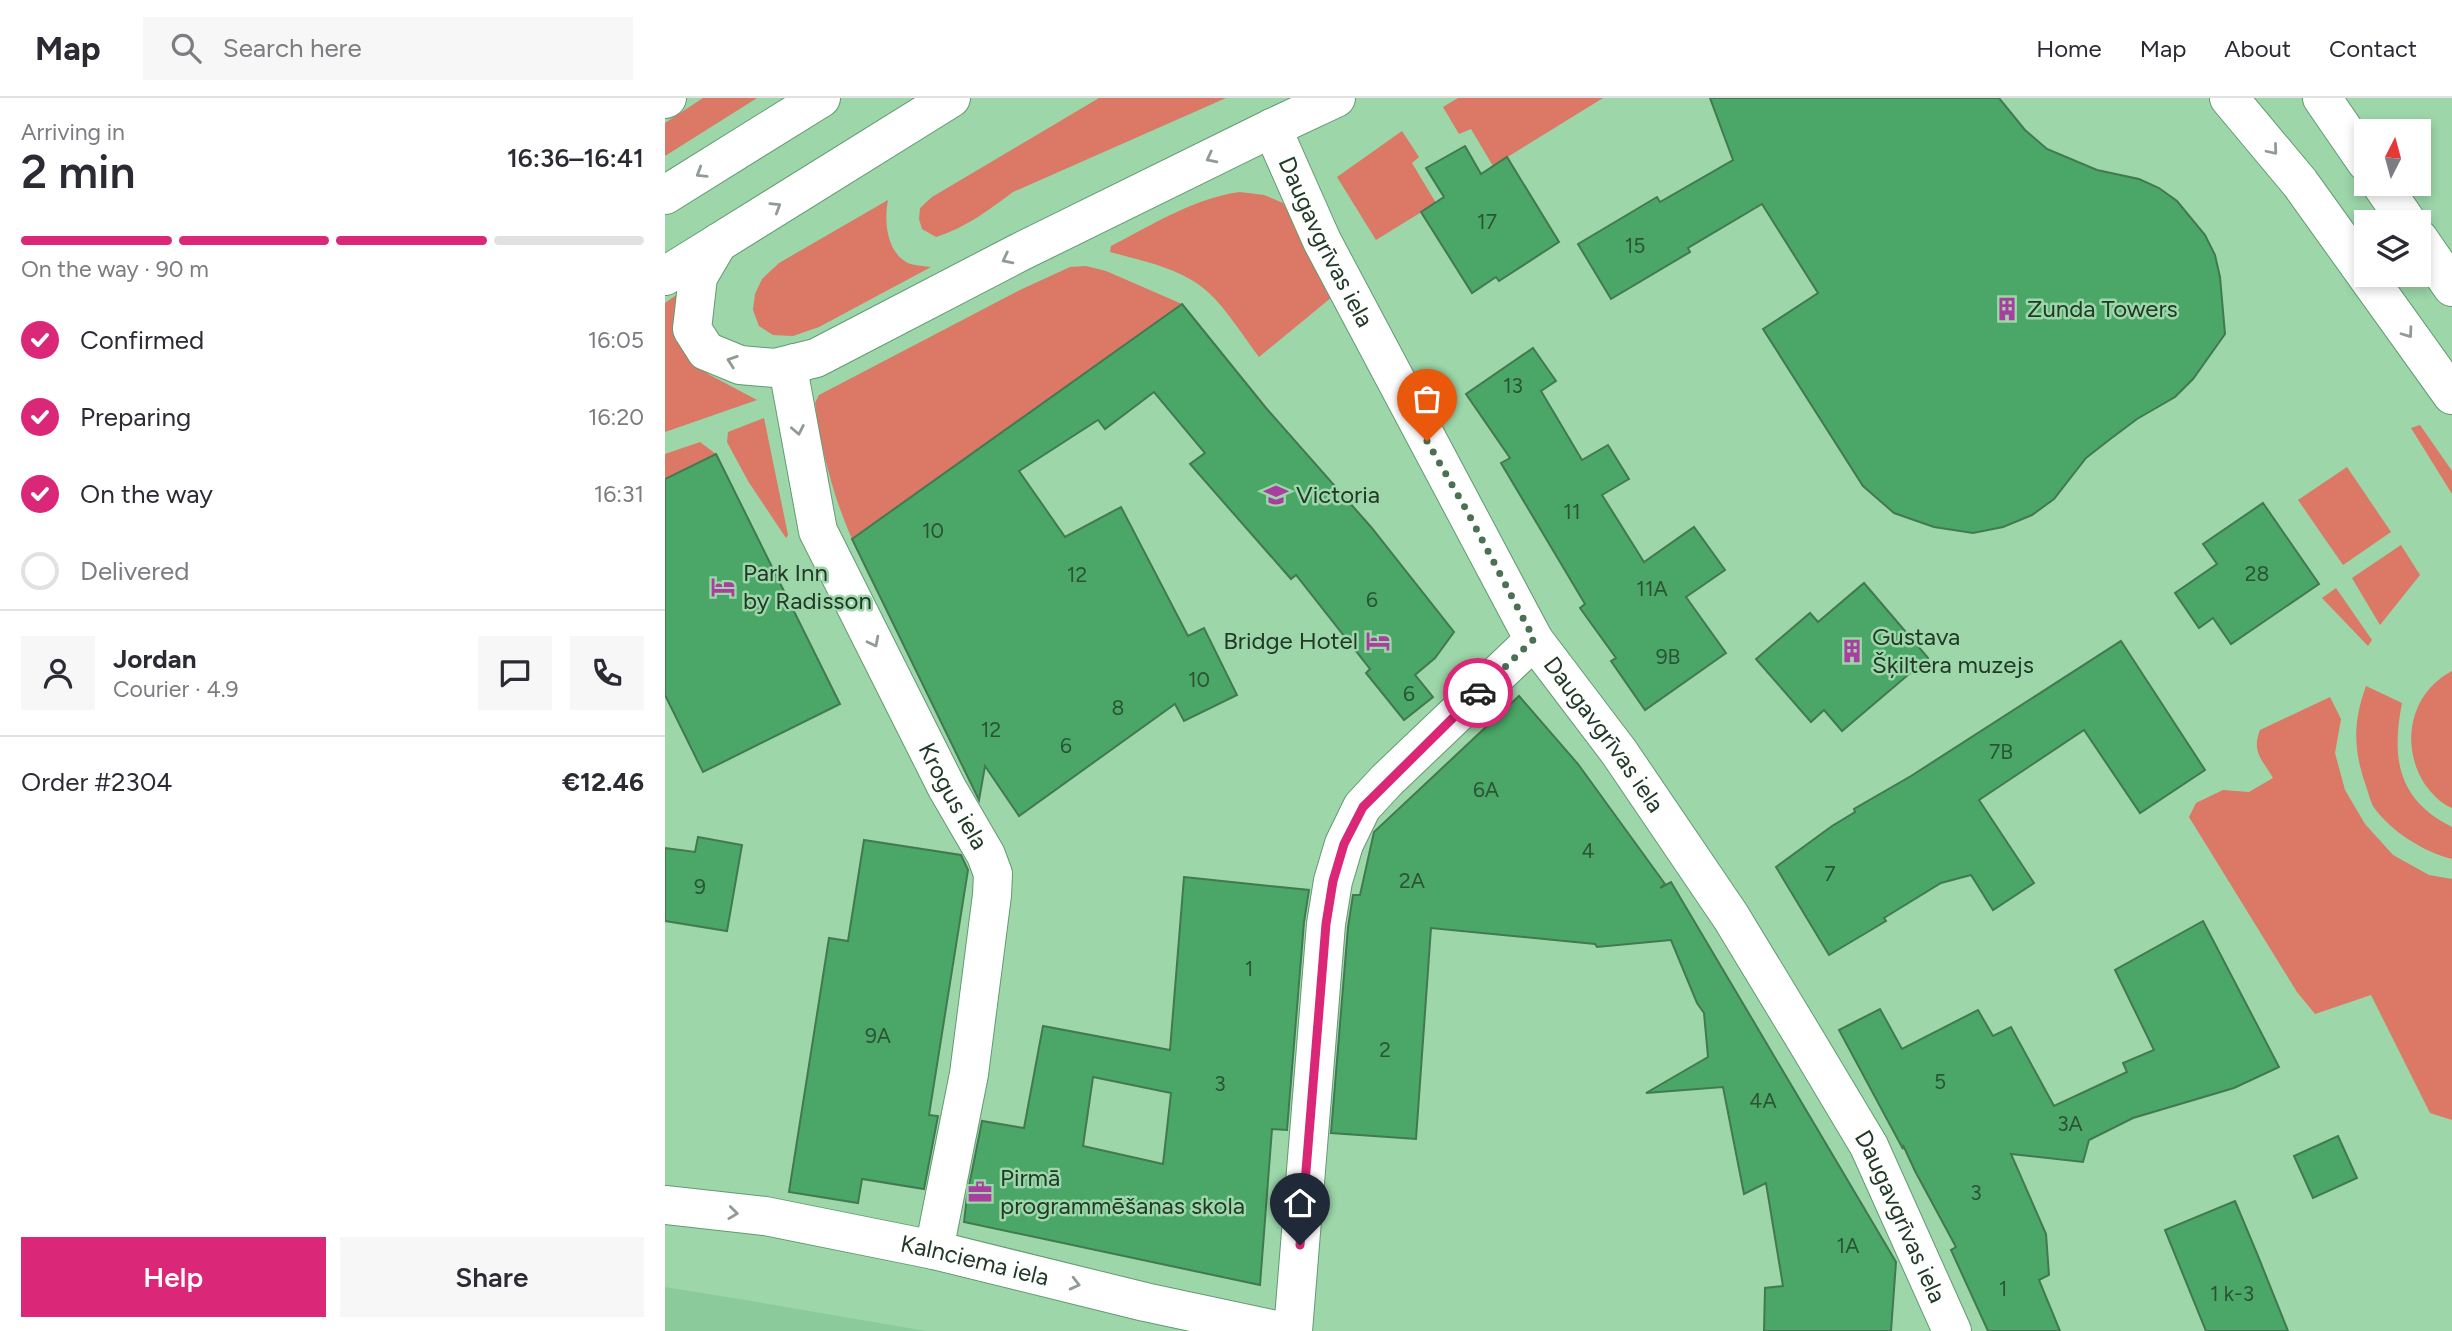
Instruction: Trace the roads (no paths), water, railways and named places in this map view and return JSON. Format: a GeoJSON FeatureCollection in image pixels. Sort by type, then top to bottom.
{"type":"FeatureCollection","features":[{"type":"Feature","properties":{"kind":"street"},"geometry":{"type":"LineString","coordinates":[[665,195],[821,98]]}},
{"type":"Feature","properties":{"kind":"street"},"geometry":{"type":"LineString","coordinates":[[665,276],[951,98]]}},
{"type":"Feature","properties":{"kind":"street"},"geometry":{"type":"LineString","coordinates":[[718,243],[698,278],[692,329],[706,351],[740,365],[775,368],[816,358],[1020,252],[1336,98]]}},
{"type":"Feature","properties":{"kind":"street"},"geometry":{"type":"LineString","coordinates":[[2229,98],[2300,183],[2452,395]]}},
{"type":"Feature","properties":{"kind":"street"},"geometry":{"type":"LineString","coordinates":[[2322,98],[2354,145]]}},
{"type":"Feature","properties":{"kind":"street","name":"Daugavgrīvas iela"},"geometry":{"type":"LineString","coordinates":[[1272,128],[1296,186],[1345,286],[1534,639],[1642,786],[1731,917],[1805,1039],[1869,1146],[1952,1331]]}},
{"type":"Feature","properties":{"kind":"street"},"geometry":{"type":"LineString","coordinates":[[2431,256],[2452,287]]}},
{"type":"Feature","properties":{"kind":"street","name":"Krogus iela"},"geometry":{"type":"LineString","coordinates":[[795,363],[790,380],[818,531],[959,808],[986,855],[993,874],[969,1074],[934,1250]]}},
{"type":"Feature","properties":{"kind":"street"},"geometry":{"type":"LineString","coordinates":[[1293,1331],[1326,924],[1333,881],[1344,844],[1363,807],[1387,780],[1534,639]]}},
{"type":"Feature","properties":{"kind":"street","name":"Kalnciema iela"},"geometry":{"type":"LineString","coordinates":[[665,1205],[765,1216],[934,1250],[1145,1302],[1281,1331]]}},
{"type":"Feature","properties":{"kind":"place","name":"Zunda Towers"},"geometry":{"type":"Point","coordinates":[2007,309]}},
{"type":"Feature","properties":{"kind":"place","name":"Victoria"},"geometry":{"type":"Point","coordinates":[1276,495]}},
{"type":"Feature","properties":{"kind":"place","name":"Park Inn by Radisson"},"geometry":{"type":"Point","coordinates":[723,587]}},
{"type":"Feature","properties":{"kind":"place","name":"Bridge Hotel"},"geometry":{"type":"Point","coordinates":[1378,641]}},
{"type":"Feature","properties":{"kind":"place","name":"Gustava Šķiltera muzejs"},"geometry":{"type":"Point","coordinates":[1852,651]}},
{"type":"Feature","properties":{"kind":"place","name":"Pirmā programmēšanas skola"},"geometry":{"type":"Point","coordinates":[980,1192]}}]}
